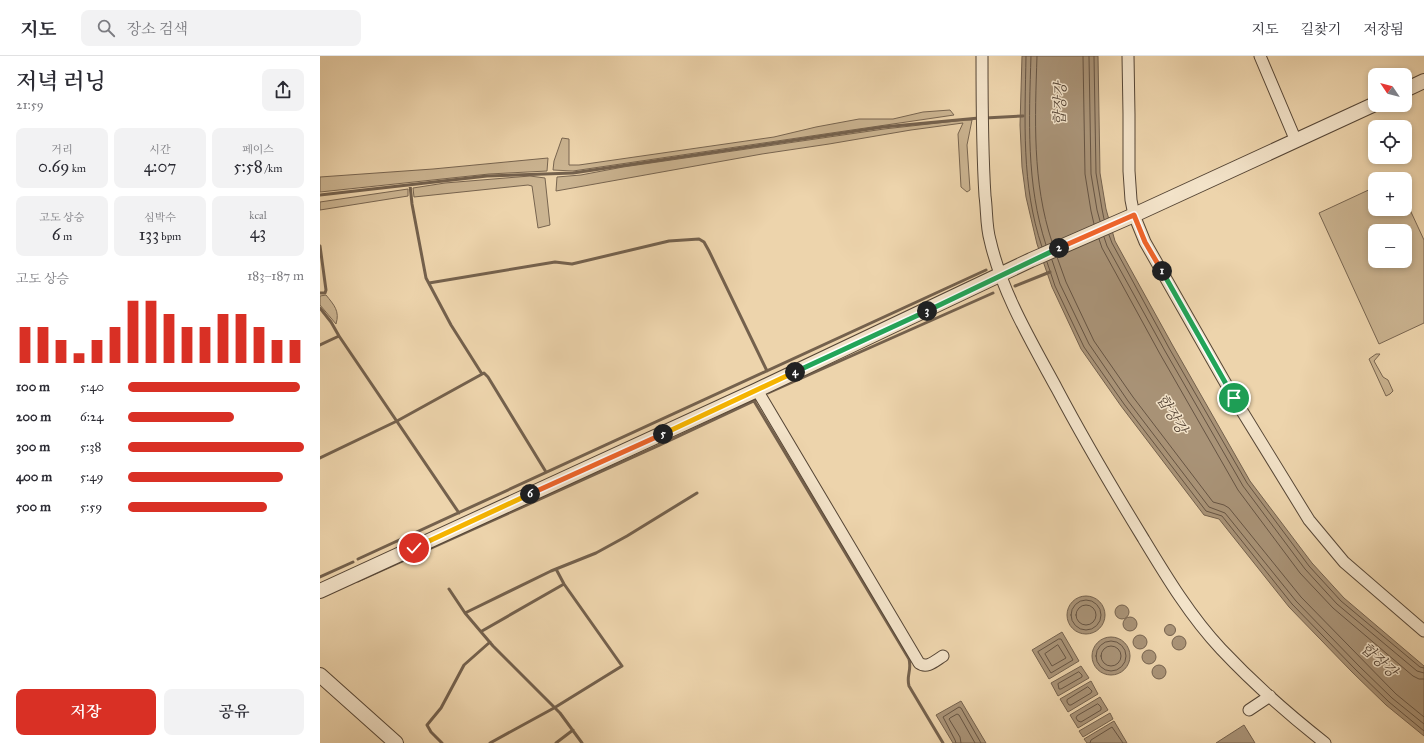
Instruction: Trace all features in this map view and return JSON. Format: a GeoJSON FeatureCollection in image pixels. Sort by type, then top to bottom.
{"type":"FeatureCollection","features":[{"type":"Feature","properties":{"kind":"street"},"geometry":{"type":"LineString","coordinates":[[982,56],[982,123],[988,230],[1000,276],[1027,333],[1079,432],[1169,580],[1195,618],[1220,649],[1270,696],[1325,743]]}},
{"type":"Feature","properties":{"kind":"street"},"geometry":{"type":"LineString","coordinates":[[1128,56],[1130,114],[1130,217],[1242,410],[1309,520],[1344,562],[1424,631]]}},
{"type":"Feature","properties":{"kind":"street"},"geometry":{"type":"LineString","coordinates":[[1260,56],[1296,141]]}},
{"type":"Feature","properties":{"kind":"street"},"geometry":{"type":"LineString","coordinates":[[1412,87],[1424,81]]}},
{"type":"Feature","properties":{"kind":"street"},"geometry":{"type":"LineString","coordinates":[[320,591],[757,390],[1031,260],[1130,217],[1368,107]]}},
{"type":"Feature","properties":{"kind":"street"},"geometry":{"type":"LineString","coordinates":[[757,390],[919,663],[923,666],[927,666],[943,656]]}},
{"type":"Feature","properties":{"kind":"street"},"geometry":{"type":"LineString","coordinates":[[320,675],[396,743]]}},
{"type":"Feature","properties":{"kind":"street"},"geometry":{"type":"LineString","coordinates":[[1249,710],[1270,696]]}},
{"type":"Feature","properties":{"kind":"shaded area"},"geometry":{"type":"Polygon","coordinates":[[[950,110],[954,115],[573,171],[553,170],[554,161],[562,138],[569,139],[569,165],[579,165],[774,137],[859,119],[893,119],[923,112],[950,110]]]}},
{"type":"Feature","properties":{"kind":"shaded area"},"geometry":{"type":"Polygon","coordinates":[[[972,120],[967,145],[970,190],[967,192],[961,187],[958,134],[963,123],[762,154],[556,191],[557,177],[581,175],[623,167],[884,129],[972,120]]]}},
{"type":"Feature","properties":{"kind":"shaded area"},"geometry":{"type":"Polygon","coordinates":[[[548,158],[547,171],[489,174],[320,192],[320,177],[433,169],[548,158]]]}},
{"type":"Feature","properties":{"kind":"shaded area"},"geometry":{"type":"Polygon","coordinates":[[[530,176],[545,178],[550,225],[538,228],[532,186],[528,185],[414,197],[413,188],[445,183],[530,176]]]}},
{"type":"Feature","properties":{"kind":"shaded area"},"geometry":{"type":"Polygon","coordinates":[[[408,189],[408,196],[320,210],[320,202],[408,189]]]}},
{"type":"Feature","properties":{"kind":"shaded area"},"geometry":{"type":"Polygon","coordinates":[[[1368,190],[1368,216],[1412,216],[1412,214],[1424,240],[1424,323],[1379,344],[1319,213],[1368,190]]]}},
{"type":"Feature","properties":{"kind":"shaded area"},"geometry":{"type":"Polygon","coordinates":[[[326,295],[334,305],[337,312],[336,324],[320,305],[320,296],[326,295]]]}},
{"type":"Feature","properties":{"kind":"shaded area"},"geometry":{"type":"Polygon","coordinates":[[[1376,354],[1380,354],[1374,361],[1383,377],[1388,380],[1393,391],[1386,396],[1369,359],[1376,354]]]}},
{"type":"Feature","properties":{"kind":"water","name":"합장강"},"geometry":{"type":"Polygon","coordinates":[[[1022,56],[1098,56],[1100,173],[1106,209],[1115,241],[1250,481],[1312,563],[1344,598],[1424,666],[1424,736],[1386,705],[1289,607],[1219,519],[1204,515],[1121,406],[1081,349],[1052,287],[1037,244],[1026,197],[1022,167],[1020,125],[1022,56]]]}},
{"type":"Feature","properties":{"kind":"water"},"geometry":{"type":"Polygon","coordinates":[[[1082,596],[1090,596],[1100,601],[1104,608],[1104,622],[1100,629],[1090,634],[1082,634],[1072,629],[1070,626],[1067,619],[1067,611],[1072,601],[1075,599],[1082,596]]]}},
{"type":"Feature","properties":{"kind":"water"},"geometry":{"type":"Polygon","coordinates":[[[1122,605],[1127,607],[1129,612],[1127,617],[1122,619],[1117,617],[1115,612],[1117,607],[1122,605]]]}},
{"type":"Feature","properties":{"kind":"water"},"geometry":{"type":"Polygon","coordinates":[[[1130,617],[1135,619],[1137,624],[1135,629],[1130,631],[1125,629],[1123,624],[1125,619],[1130,617]]]}},
{"type":"Feature","properties":{"kind":"water"},"geometry":{"type":"Polygon","coordinates":[[[1170,624],[1174,626],[1176,630],[1174,634],[1170,636],[1166,634],[1164,630],[1166,626],[1170,624]]]}},
{"type":"Feature","properties":{"kind":"water"},"geometry":{"type":"Polygon","coordinates":[[[1062,632],[1079,661],[1049,679],[1032,650],[1062,632]]]}},
{"type":"Feature","properties":{"kind":"water"},"geometry":{"type":"Polygon","coordinates":[[[1140,635],[1145,637],[1147,642],[1145,647],[1140,649],[1135,647],[1133,642],[1135,637],[1140,635]]]}},
{"type":"Feature","properties":{"kind":"water"},"geometry":{"type":"Polygon","coordinates":[[[1179,636],[1184,638],[1186,643],[1184,648],[1179,650],[1174,648],[1172,643],[1174,638],[1179,636]]]}},
{"type":"Feature","properties":{"kind":"water"},"geometry":{"type":"Polygon","coordinates":[[[1107,637],[1115,637],[1125,642],[1129,649],[1129,663],[1125,670],[1115,675],[1107,675],[1097,670],[1095,667],[1092,660],[1092,652],[1097,642],[1100,640],[1107,637]]]}},
{"type":"Feature","properties":{"kind":"water"},"geometry":{"type":"Polygon","coordinates":[[[1149,650],[1154,652],[1156,657],[1154,662],[1149,664],[1144,662],[1142,657],[1144,652],[1149,650]]]}},
{"type":"Feature","properties":{"kind":"water"},"geometry":{"type":"Polygon","coordinates":[[[1159,665],[1164,667],[1166,672],[1164,677],[1159,679],[1154,677],[1152,672],[1154,667],[1159,665]]]}},
{"type":"Feature","properties":{"kind":"water"},"geometry":{"type":"Polygon","coordinates":[[[1081,666],[1089,678],[1058,696],[1051,683],[1081,666]]]}},
{"type":"Feature","properties":{"kind":"water"},"geometry":{"type":"Polygon","coordinates":[[[1091,681],[1098,694],[1068,712],[1060,699],[1091,681]]]}},
{"type":"Feature","properties":{"kind":"water"},"geometry":{"type":"Polygon","coordinates":[[[1100,697],[1108,710],[1078,728],[1070,715],[1100,697]]]}},
{"type":"Feature","properties":{"kind":"water"},"geometry":{"type":"Polygon","coordinates":[[[961,701],[986,743],[953,743],[936,715],[961,701]]]}},
{"type":"Feature","properties":{"kind":"water"},"geometry":{"type":"Polygon","coordinates":[[[1110,713],[1113,719],[1083,737],[1079,731],[1110,713]]]}},
{"type":"Feature","properties":{"kind":"water"},"geometry":{"type":"Polygon","coordinates":[[[1114,721],[1127,743],[1087,743],[1084,739],[1114,721]]]}},
{"type":"Feature","properties":{"kind":"water"},"geometry":{"type":"Polygon","coordinates":[[[1244,725],[1255,743],[1216,743],[1244,725]]]}},
{"type":"Feature","properties":{"kind":"waterway"},"geometry":{"type":"LineString","coordinates":[[985,118],[1023,116]]}},
{"type":"Feature","properties":{"kind":"waterway"},"geometry":{"type":"LineString","coordinates":[[320,195],[487,176],[573,173],[883,127],[979,118]]}},
{"type":"Feature","properties":{"kind":"waterway"},"geometry":{"type":"LineString","coordinates":[[410,185],[412,204],[426,278],[451,325],[482,374]]}},
{"type":"Feature","properties":{"kind":"waterway"},"geometry":{"type":"LineString","coordinates":[[429,283],[555,262],[572,264],[669,241],[699,239],[704,242],[709,251],[767,371]]}},
{"type":"Feature","properties":{"kind":"waterway"},"geometry":{"type":"LineString","coordinates":[[320,246],[326,290],[325,293],[320,293]]}},
{"type":"Feature","properties":{"kind":"waterway"},"geometry":{"type":"LineString","coordinates":[[358,559],[986,270]]}},
{"type":"Feature","properties":{"kind":"waterway"},"geometry":{"type":"LineString","coordinates":[[1015,286],[1050,272]]}},
{"type":"Feature","properties":{"kind":"waterway"},"geometry":{"type":"LineString","coordinates":[[768,393],[993,293]]}},
{"type":"Feature","properties":{"kind":"waterway"},"geometry":{"type":"LineString","coordinates":[[320,308],[331,322],[459,513]]}},
{"type":"Feature","properties":{"kind":"waterway"},"geometry":{"type":"LineString","coordinates":[[320,345],[339,336]]}},
{"type":"Feature","properties":{"kind":"waterway"},"geometry":{"type":"LineString","coordinates":[[320,458],[397,421],[484,373],[488,377],[546,472]]}},
{"type":"Feature","properties":{"kind":"waterway"},"geometry":{"type":"LineString","coordinates":[[358,581],[660,445],[756,400]]}},
{"type":"Feature","properties":{"kind":"waterway"},"geometry":{"type":"LineString","coordinates":[[754,401],[909,659],[909,686],[943,743]]}},
{"type":"Feature","properties":{"kind":"waterway"},"geometry":{"type":"LineString","coordinates":[[465,613],[551,571],[596,553],[627,536],[697,493]]}},
{"type":"Feature","properties":{"kind":"waterway"},"geometry":{"type":"LineString","coordinates":[[320,577],[353,562]]}},
{"type":"Feature","properties":{"kind":"waterway"},"geometry":{"type":"LineString","coordinates":[[490,743],[554,708],[622,666],[564,584],[556,569]]}},
{"type":"Feature","properties":{"kind":"waterway"},"geometry":{"type":"LineString","coordinates":[[482,631],[564,584]]}},
{"type":"Feature","properties":{"kind":"waterway"},"geometry":{"type":"LineString","coordinates":[[449,589],[465,613],[493,646],[560,713],[582,743]]}},
{"type":"Feature","properties":{"kind":"waterway"},"geometry":{"type":"LineString","coordinates":[[442,743],[431,732],[427,725],[441,708],[464,665],[490,642]]}},
{"type":"Feature","properties":{"kind":"waterway"},"geometry":{"type":"LineString","coordinates":[[556,743],[573,730]]}},
{"type":"Feature","properties":{"kind":"route"},"geometry":{"type":"LineString","coordinates":[[414,548],[757,390],[1031,260],[1134,215],[1145,242],[1234,398]]}}]}
